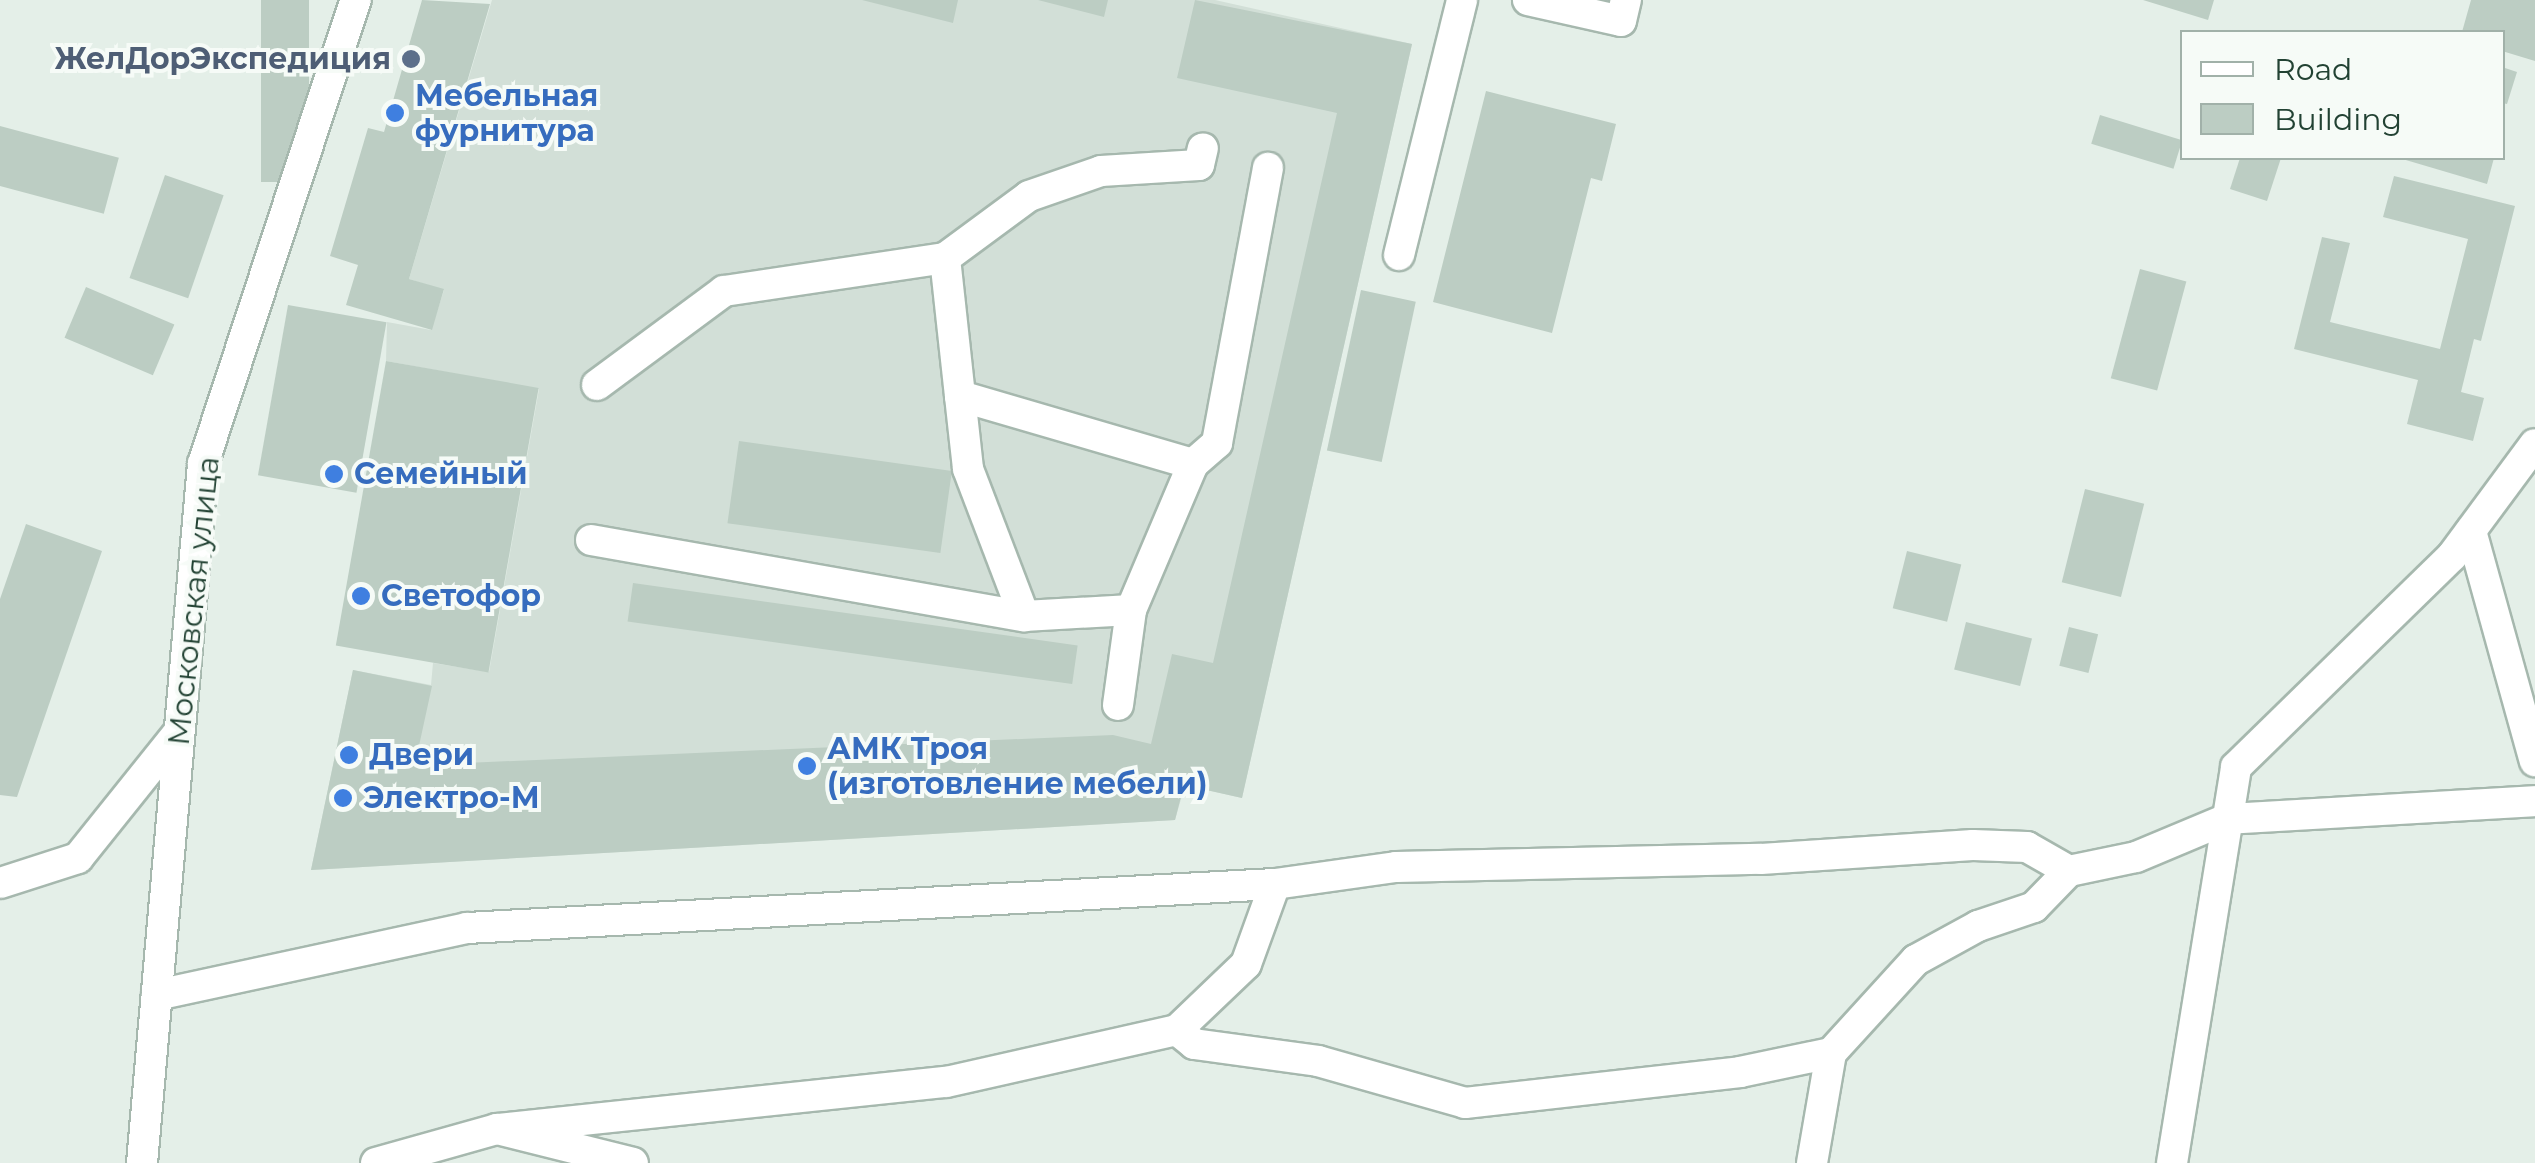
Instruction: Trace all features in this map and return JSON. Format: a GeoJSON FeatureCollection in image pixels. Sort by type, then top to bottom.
{"type":"FeatureCollection","features":[{"type":"Feature","properties":{"kind":"street","name":"Московская улица"},"geometry":{"type":"LineString","coordinates":[[142,1163],[203,464],[356,0]]}},
{"type":"Feature","properties":{"kind":"street"},"geometry":{"type":"LineString","coordinates":[[1399,255],[1462,0]]}},
{"type":"Feature","properties":{"kind":"street"},"geometry":{"type":"LineString","coordinates":[[1528,0],[1621,21],[1626,0]]}},
{"type":"Feature","properties":{"kind":"street"},"geometry":{"type":"LineString","coordinates":[[597,385],[724,291],[945,258],[1029,196],[1101,171],[1198,165],[1204,148]]}},
{"type":"Feature","properties":{"kind":"street"},"geometry":{"type":"LineString","coordinates":[[1118,705],[1131,610],[1193,464],[1217,443],[1268,168]]}},
{"type":"Feature","properties":{"kind":"street"},"geometry":{"type":"LineString","coordinates":[[945,258],[968,469],[1024,616]]}},
{"type":"Feature","properties":{"kind":"street"},"geometry":{"type":"LineString","coordinates":[[960,396],[1193,464]]}},
{"type":"Feature","properties":{"kind":"street"},"geometry":{"type":"LineString","coordinates":[[2172,1163],[2236,767],[2471,531],[2535,444]]}},
{"type":"Feature","properties":{"kind":"street"},"geometry":{"type":"LineString","coordinates":[[2471,531],[2535,760]]}},
{"type":"Feature","properties":{"kind":"street"},"geometry":{"type":"LineString","coordinates":[[592,540],[1024,616],[1131,610]]}},
{"type":"Feature","properties":{"kind":"street"},"geometry":{"type":"LineString","coordinates":[[0,883],[78,858],[179,732]]}},
{"type":"Feature","properties":{"kind":"street"},"geometry":{"type":"LineString","coordinates":[[1812,1163],[1830,1053],[1916,960],[1978,926],[2034,907],[2069,871],[2136,857],[2227,820],[2535,801]]}},
{"type":"Feature","properties":{"kind":"street"},"geometry":{"type":"LineString","coordinates":[[156,995],[467,928],[1275,884],[1396,867],[1761,860],[1973,845],[2026,847],[2069,871]]}},
{"type":"Feature","properties":{"kind":"street"},"geometry":{"type":"LineString","coordinates":[[376,1163],[497,1129],[946,1082],[1177,1030],[1246,964],[1275,884]]}},
{"type":"Feature","properties":{"kind":"street"},"geometry":{"type":"LineString","coordinates":[[1177,1030],[1194,1044],[1318,1061],[1464,1103],[1740,1072],[1830,1053]]}},
{"type":"Feature","properties":{"kind":"street"},"geometry":{"type":"LineString","coordinates":[[497,1129],[581,1157],[632,1163]]}},
{"type":"Feature","properties":{"kind":"shaded area"},"geometry":{"type":"Polygon","coordinates":[[[492,0],[1215,0],[1412,44],[1242,798],[1185,785],[1175,820],[311,870],[353,670],[431,685],[433,663],[489,672],[539,389],[386,361],[387,322],[431,330],[444,290],[409,279],[492,0]]]}},
{"type":"Feature","properties":{"kind":"building"},"geometry":{"type":"Polygon","coordinates":[[[261,0],[309,0],[309,182],[261,182],[261,0]]]}},
{"type":"Feature","properties":{"kind":"building"},"geometry":{"type":"Polygon","coordinates":[[[422,0],[490,4],[409,279],[444,289],[432,330],[346,305],[358,265],[330,256],[368,128],[384,132],[422,0]]]}},
{"type":"Feature","properties":{"kind":"building"},"geometry":{"type":"Polygon","coordinates":[[[862,0],[958,0],[953,23],[862,0]]]}},
{"type":"Feature","properties":{"kind":"building"},"geometry":{"type":"Polygon","coordinates":[[[1038,0],[1108,0],[1104,17],[1038,0]]]}},
{"type":"Feature","properties":{"kind":"building"},"geometry":{"type":"Polygon","coordinates":[[[1195,0],[1412,44],[1242,798],[1184,785],[1175,820],[311,870],[353,670],[432,686],[417,755],[443,764],[1113,735],[1151,744],[1172,654],[1213,663],[1337,113],[1177,78],[1195,0]]]}},
{"type":"Feature","properties":{"kind":"building"},"geometry":{"type":"Polygon","coordinates":[[[2143,0],[2214,0],[2208,20],[2143,0]]]}},
{"type":"Feature","properties":{"kind":"building"},"geometry":{"type":"Polygon","coordinates":[[[2471,0],[2535,0],[2535,61],[2505,52],[2505,30],[2463,30],[2471,0]]]}},
{"type":"Feature","properties":{"kind":"building"},"geometry":{"type":"Polygon","coordinates":[[[2505,68],[2517,72],[2505,104],[2505,68]]]}},
{"type":"Feature","properties":{"kind":"building"},"geometry":{"type":"Polygon","coordinates":[[[1486,91],[1616,124],[1602,181],[1591,178],[1552,333],[1433,302],[1486,91]]]}},
{"type":"Feature","properties":{"kind":"building"},"geometry":{"type":"Polygon","coordinates":[[[2100,115],[2180,139],[2173,169],[2091,144],[2100,115]]]}},
{"type":"Feature","properties":{"kind":"building"},"geometry":{"type":"Polygon","coordinates":[[[0,126],[119,158],[104,214],[0,186],[0,126]]]}},
{"type":"Feature","properties":{"kind":"building"},"geometry":{"type":"Polygon","coordinates":[[[2239,160],[2280,160],[2267,201],[2230,189],[2239,160]]]}},
{"type":"Feature","properties":{"kind":"building"},"geometry":{"type":"Polygon","coordinates":[[[2406,160],[2493,160],[2487,184],[2406,160]]]}},
{"type":"Feature","properties":{"kind":"building"},"geometry":{"type":"Polygon","coordinates":[[[165,175],[224,195],[188,298],[130,278],[165,175]]]}},
{"type":"Feature","properties":{"kind":"building"},"geometry":{"type":"Polygon","coordinates":[[[2394,176],[2515,206],[2481,341],[2474,339],[2461,392],[2484,398],[2473,441],[2407,424],[2418,380],[2294,349],[2322,237],[2350,243],[2330,322],[2440,349],[2468,239],[2383,217],[2394,176]]]}},
{"type":"Feature","properties":{"kind":"building"},"geometry":{"type":"Polygon","coordinates":[[[2140,269],[2186,281],[2157,391],[2111,378],[2140,269]]]}},
{"type":"Feature","properties":{"kind":"building"},"geometry":{"type":"Polygon","coordinates":[[[86,287],[174,325],[153,375],[65,338],[86,287]]]}},
{"type":"Feature","properties":{"kind":"building"},"geometry":{"type":"Polygon","coordinates":[[[1361,290],[1416,302],[1382,462],[1327,450],[1361,290]]]}},
{"type":"Feature","properties":{"kind":"building"},"geometry":{"type":"Polygon","coordinates":[[[288,305],[386,322],[356,493],[258,475],[288,305]]]}},
{"type":"Feature","properties":{"kind":"building"},"geometry":{"type":"Polygon","coordinates":[[[386,361],[539,388],[488,673],[336,646],[386,361]]]}},
{"type":"Feature","properties":{"kind":"building"},"geometry":{"type":"Polygon","coordinates":[[[739,441],[952,471],[940,553],[727,523],[739,441]]]}},
{"type":"Feature","properties":{"kind":"building"},"geometry":{"type":"Polygon","coordinates":[[[2085,489],[2144,504],[2121,597],[2062,582],[2085,489]]]}},
{"type":"Feature","properties":{"kind":"building"},"geometry":{"type":"Polygon","coordinates":[[[26,524],[102,551],[17,797],[0,795],[0,599],[26,524]]]}},
{"type":"Feature","properties":{"kind":"building"},"geometry":{"type":"Polygon","coordinates":[[[1907,551],[1961,565],[1947,622],[1893,608],[1907,551]]]}},
{"type":"Feature","properties":{"kind":"building"},"geometry":{"type":"Polygon","coordinates":[[[633,583],[1078,645],[1072,684],[628,622],[633,583]]]}},
{"type":"Feature","properties":{"kind":"building"},"geometry":{"type":"Polygon","coordinates":[[[1966,622],[2032,638],[2020,686],[1954,670],[1966,622]]]}},
{"type":"Feature","properties":{"kind":"building"},"geometry":{"type":"Polygon","coordinates":[[[2069,627],[2098,634],[2088,673],[2059,666],[2069,627]]]}},
{"type":"Feature","properties":{"kind":"place","name":"ЖелДорЭкспедиция"},"geometry":{"type":"Point","coordinates":[411,59]}},
{"type":"Feature","properties":{"kind":"place","name":"Мебельная фурнитура"},"geometry":{"type":"Point","coordinates":[395,113]}},
{"type":"Feature","properties":{"kind":"place","name":"Семейный"},"geometry":{"type":"Point","coordinates":[334,474]}},
{"type":"Feature","properties":{"kind":"place","name":"Светофор"},"geometry":{"type":"Point","coordinates":[361,596]}},
{"type":"Feature","properties":{"kind":"place","name":"Двери"},"geometry":{"type":"Point","coordinates":[349,755]}},
{"type":"Feature","properties":{"kind":"place","name":"АМК Троя (изготовление мебели)"},"geometry":{"type":"Point","coordinates":[807,766]}},
{"type":"Feature","properties":{"kind":"place","name":"Электро-М"},"geometry":{"type":"Point","coordinates":[343,798]}}]}
